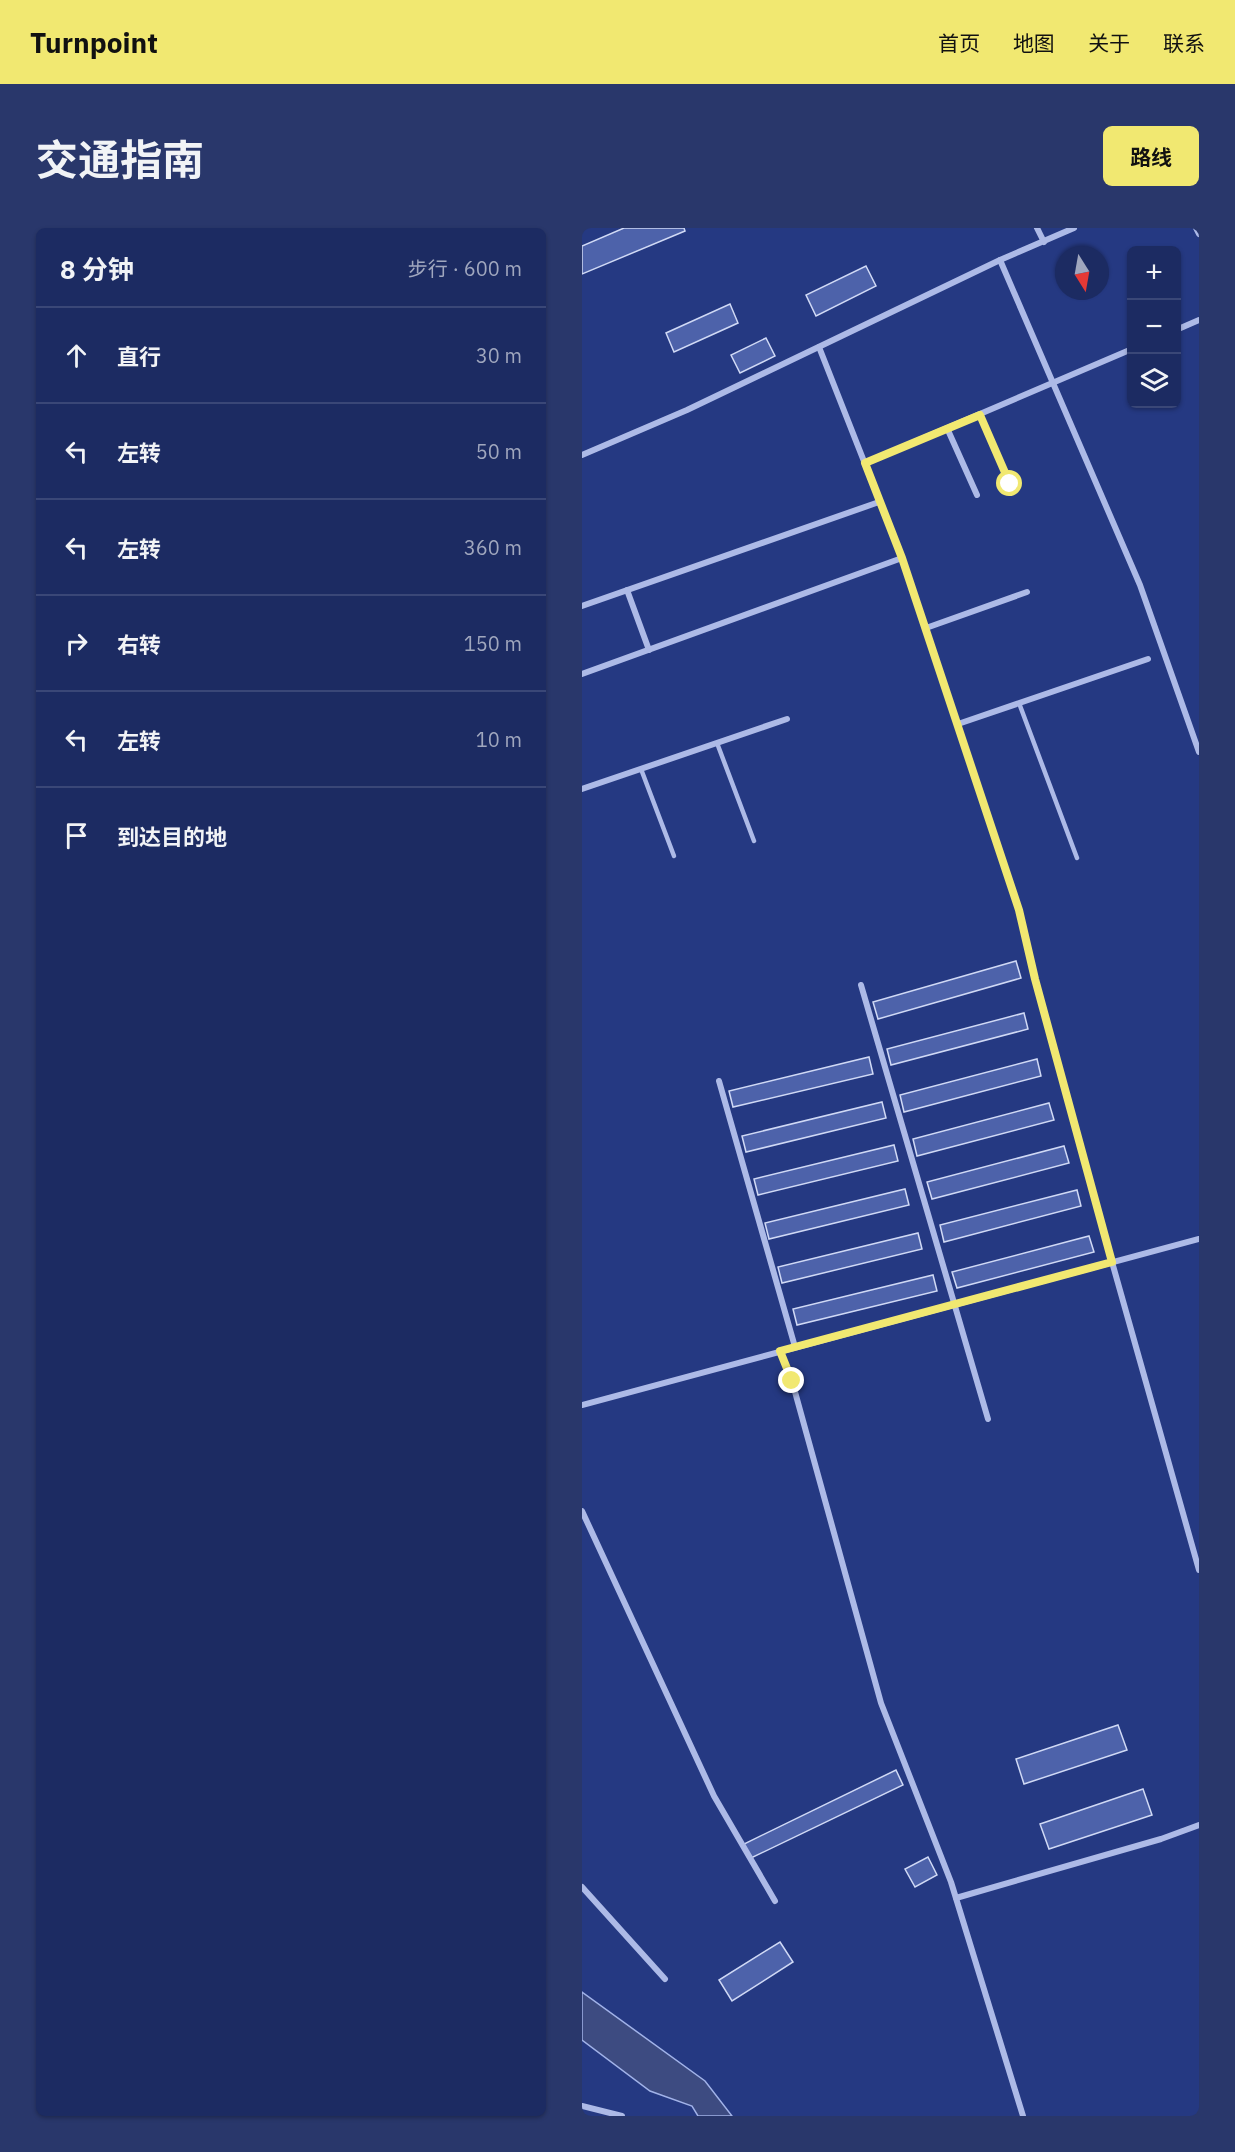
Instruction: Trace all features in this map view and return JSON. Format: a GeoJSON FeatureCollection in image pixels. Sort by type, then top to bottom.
{"type":"FeatureCollection","features":[{"type":"Feature","properties":{"kind":"street"},"geometry":{"type":"LineString","coordinates":[[1037,228],[1044,242]]}},
{"type":"Feature","properties":{"kind":"street"},"geometry":{"type":"LineString","coordinates":[[582,454],[687,410],[1000,260],[1074,228]]}},
{"type":"Feature","properties":{"kind":"street"},"geometry":{"type":"LineString","coordinates":[[1196,228],[1199,234]]}},
{"type":"Feature","properties":{"kind":"street"},"geometry":{"type":"LineString","coordinates":[[1000,260],[1140,585],[1199,752]]}},
{"type":"Feature","properties":{"kind":"street"},"geometry":{"type":"LineString","coordinates":[[1181,328],[1199,320]]}},
{"type":"Feature","properties":{"kind":"street"},"geometry":{"type":"LineString","coordinates":[[819,347],[902,558],[1019,910],[1035,979],[1112,1262],[1199,1570]]}},
{"type":"Feature","properties":{"kind":"street"},"geometry":{"type":"LineString","coordinates":[[865,463],[1127,352]]}},
{"type":"Feature","properties":{"kind":"street"},"geometry":{"type":"LineString","coordinates":[[980,415],[1010,484]]}},
{"type":"Feature","properties":{"kind":"street"},"geometry":{"type":"LineString","coordinates":[[947,428],[977,495]]}},
{"type":"Feature","properties":{"kind":"street"},"geometry":{"type":"LineString","coordinates":[[582,606],[879,502]]}},
{"type":"Feature","properties":{"kind":"street"},"geometry":{"type":"LineString","coordinates":[[582,674],[902,558]]}},
{"type":"Feature","properties":{"kind":"street"},"geometry":{"type":"LineString","coordinates":[[627,590],[649,650]]}},
{"type":"Feature","properties":{"kind":"street"},"geometry":{"type":"LineString","coordinates":[[926,628],[1027,592]]}},
{"type":"Feature","properties":{"kind":"street"},"geometry":{"type":"LineString","coordinates":[[958,724],[1148,659]]}},
{"type":"Feature","properties":{"kind":"street"},"geometry":{"type":"LineString","coordinates":[[582,789],[787,719]]}},
{"type":"Feature","properties":{"kind":"street"},"geometry":{"type":"LineString","coordinates":[[861,985],[988,1419]]}},
{"type":"Feature","properties":{"kind":"street"},"geometry":{"type":"LineString","coordinates":[[719,1081],[795,1347]]}},
{"type":"Feature","properties":{"kind":"street"},"geometry":{"type":"LineString","coordinates":[[582,1405],[1199,1239]]}},
{"type":"Feature","properties":{"kind":"street"},"geometry":{"type":"LineString","coordinates":[[780,1351],[792,1381],[881,1703],[956,1898],[1023,2116]]}},
{"type":"Feature","properties":{"kind":"street"},"geometry":{"type":"LineString","coordinates":[[582,1511],[714,1796],[775,1901]]}},
{"type":"Feature","properties":{"kind":"street"},"geometry":{"type":"LineString","coordinates":[[956,1898],[1161,1839],[1199,1825]]}},
{"type":"Feature","properties":{"kind":"street"},"geometry":{"type":"LineString","coordinates":[[582,1887],[665,1979]]}},
{"type":"Feature","properties":{"kind":"street"},"geometry":{"type":"LineString","coordinates":[[582,2106],[622,2116]]}},
{"type":"Feature","properties":{"kind":"lane"},"geometry":{"type":"LineString","coordinates":[[1019,703],[1077,858]]}},
{"type":"Feature","properties":{"kind":"lane"},"geometry":{"type":"LineString","coordinates":[[717,743],[754,841]]}},
{"type":"Feature","properties":{"kind":"lane"},"geometry":{"type":"LineString","coordinates":[[641,769],[674,856]]}},
{"type":"Feature","properties":{"kind":"water"},"geometry":{"type":"Polygon","coordinates":[[[582,1992],[705,2081],[732,2116],[698,2116],[692,2106],[650,2091],[582,2040],[582,1992]]]}},
{"type":"Feature","properties":{"kind":"building"},"geometry":{"type":"Polygon","coordinates":[[[624,228],[684,228],[685,231],[582,274],[582,246],[624,228]]]}},
{"type":"Feature","properties":{"kind":"building"},"geometry":{"type":"Polygon","coordinates":[[[866,266],[876,286],[816,316],[806,295],[866,266]]]}},
{"type":"Feature","properties":{"kind":"building"},"geometry":{"type":"Polygon","coordinates":[[[730,304],[738,323],[674,352],[666,333],[730,304]]]}},
{"type":"Feature","properties":{"kind":"building"},"geometry":{"type":"Polygon","coordinates":[[[766,338],[775,356],[740,373],[731,355],[766,338]]]}},
{"type":"Feature","properties":{"kind":"building"},"geometry":{"type":"Polygon","coordinates":[[[1016,961],[1021,978],[878,1019],[873,1002],[1016,961]]]}},
{"type":"Feature","properties":{"kind":"building"},"geometry":{"type":"Polygon","coordinates":[[[1024,1013],[1028,1029],[891,1065],[887,1049],[1024,1013]]]}},
{"type":"Feature","properties":{"kind":"building"},"geometry":{"type":"Polygon","coordinates":[[[869,1057],[873,1074],[733,1107],[729,1091],[869,1057]]]}},
{"type":"Feature","properties":{"kind":"building"},"geometry":{"type":"Polygon","coordinates":[[[1037,1059],[1041,1076],[904,1112],[900,1095],[1037,1059]]]}},
{"type":"Feature","properties":{"kind":"building"},"geometry":{"type":"Polygon","coordinates":[[[882,1102],[886,1118],[746,1152],[742,1136],[882,1102]]]}},
{"type":"Feature","properties":{"kind":"building"},"geometry":{"type":"Polygon","coordinates":[[[1049,1103],[1054,1120],[917,1156],[913,1139],[1049,1103]]]}},
{"type":"Feature","properties":{"kind":"building"},"geometry":{"type":"Polygon","coordinates":[[[894,1145],[898,1161],[758,1195],[754,1179],[894,1145]]]}},
{"type":"Feature","properties":{"kind":"building"},"geometry":{"type":"Polygon","coordinates":[[[1064,1146],[1069,1163],[932,1199],[927,1182],[1064,1146]]]}},
{"type":"Feature","properties":{"kind":"building"},"geometry":{"type":"Polygon","coordinates":[[[905,1189],[909,1205],[769,1239],[765,1223],[905,1189]]]}},
{"type":"Feature","properties":{"kind":"building"},"geometry":{"type":"Polygon","coordinates":[[[1077,1190],[1081,1206],[944,1242],[940,1225],[1077,1190]]]}},
{"type":"Feature","properties":{"kind":"building"},"geometry":{"type":"Polygon","coordinates":[[[918,1233],[922,1249],[782,1283],[778,1267],[918,1233]]]}},
{"type":"Feature","properties":{"kind":"building"},"geometry":{"type":"Polygon","coordinates":[[[1089,1236],[1094,1252],[957,1288],[952,1272],[1089,1236]]]}},
{"type":"Feature","properties":{"kind":"building"},"geometry":{"type":"Polygon","coordinates":[[[933,1275],[937,1291],[797,1325],[793,1309],[933,1275]]]}},
{"type":"Feature","properties":{"kind":"building"},"geometry":{"type":"Polygon","coordinates":[[[1118,1725],[1127,1750],[1024,1784],[1016,1759],[1118,1725]]]}},
{"type":"Feature","properties":{"kind":"building"},"geometry":{"type":"Polygon","coordinates":[[[896,1770],[903,1785],[751,1858],[744,1844],[896,1770]]]}},
{"type":"Feature","properties":{"kind":"building"},"geometry":{"type":"Polygon","coordinates":[[[1143,1789],[1152,1815],[1049,1849],[1040,1824],[1143,1789]]]}},
{"type":"Feature","properties":{"kind":"building"},"geometry":{"type":"Polygon","coordinates":[[[928,1857],[937,1875],[915,1887],[905,1869],[928,1857]]]}},
{"type":"Feature","properties":{"kind":"building"},"geometry":{"type":"Polygon","coordinates":[[[780,1942],[793,1962],[732,2001],[719,1980],[780,1942]]]}},
{"type":"Feature","properties":{"kind":"route"},"geometry":{"type":"LineString","coordinates":[[792,1381],[780,1351],[1112,1262],[1035,979],[1019,910],[902,558],[865,463],[980,415],[1010,484]]}}]}
